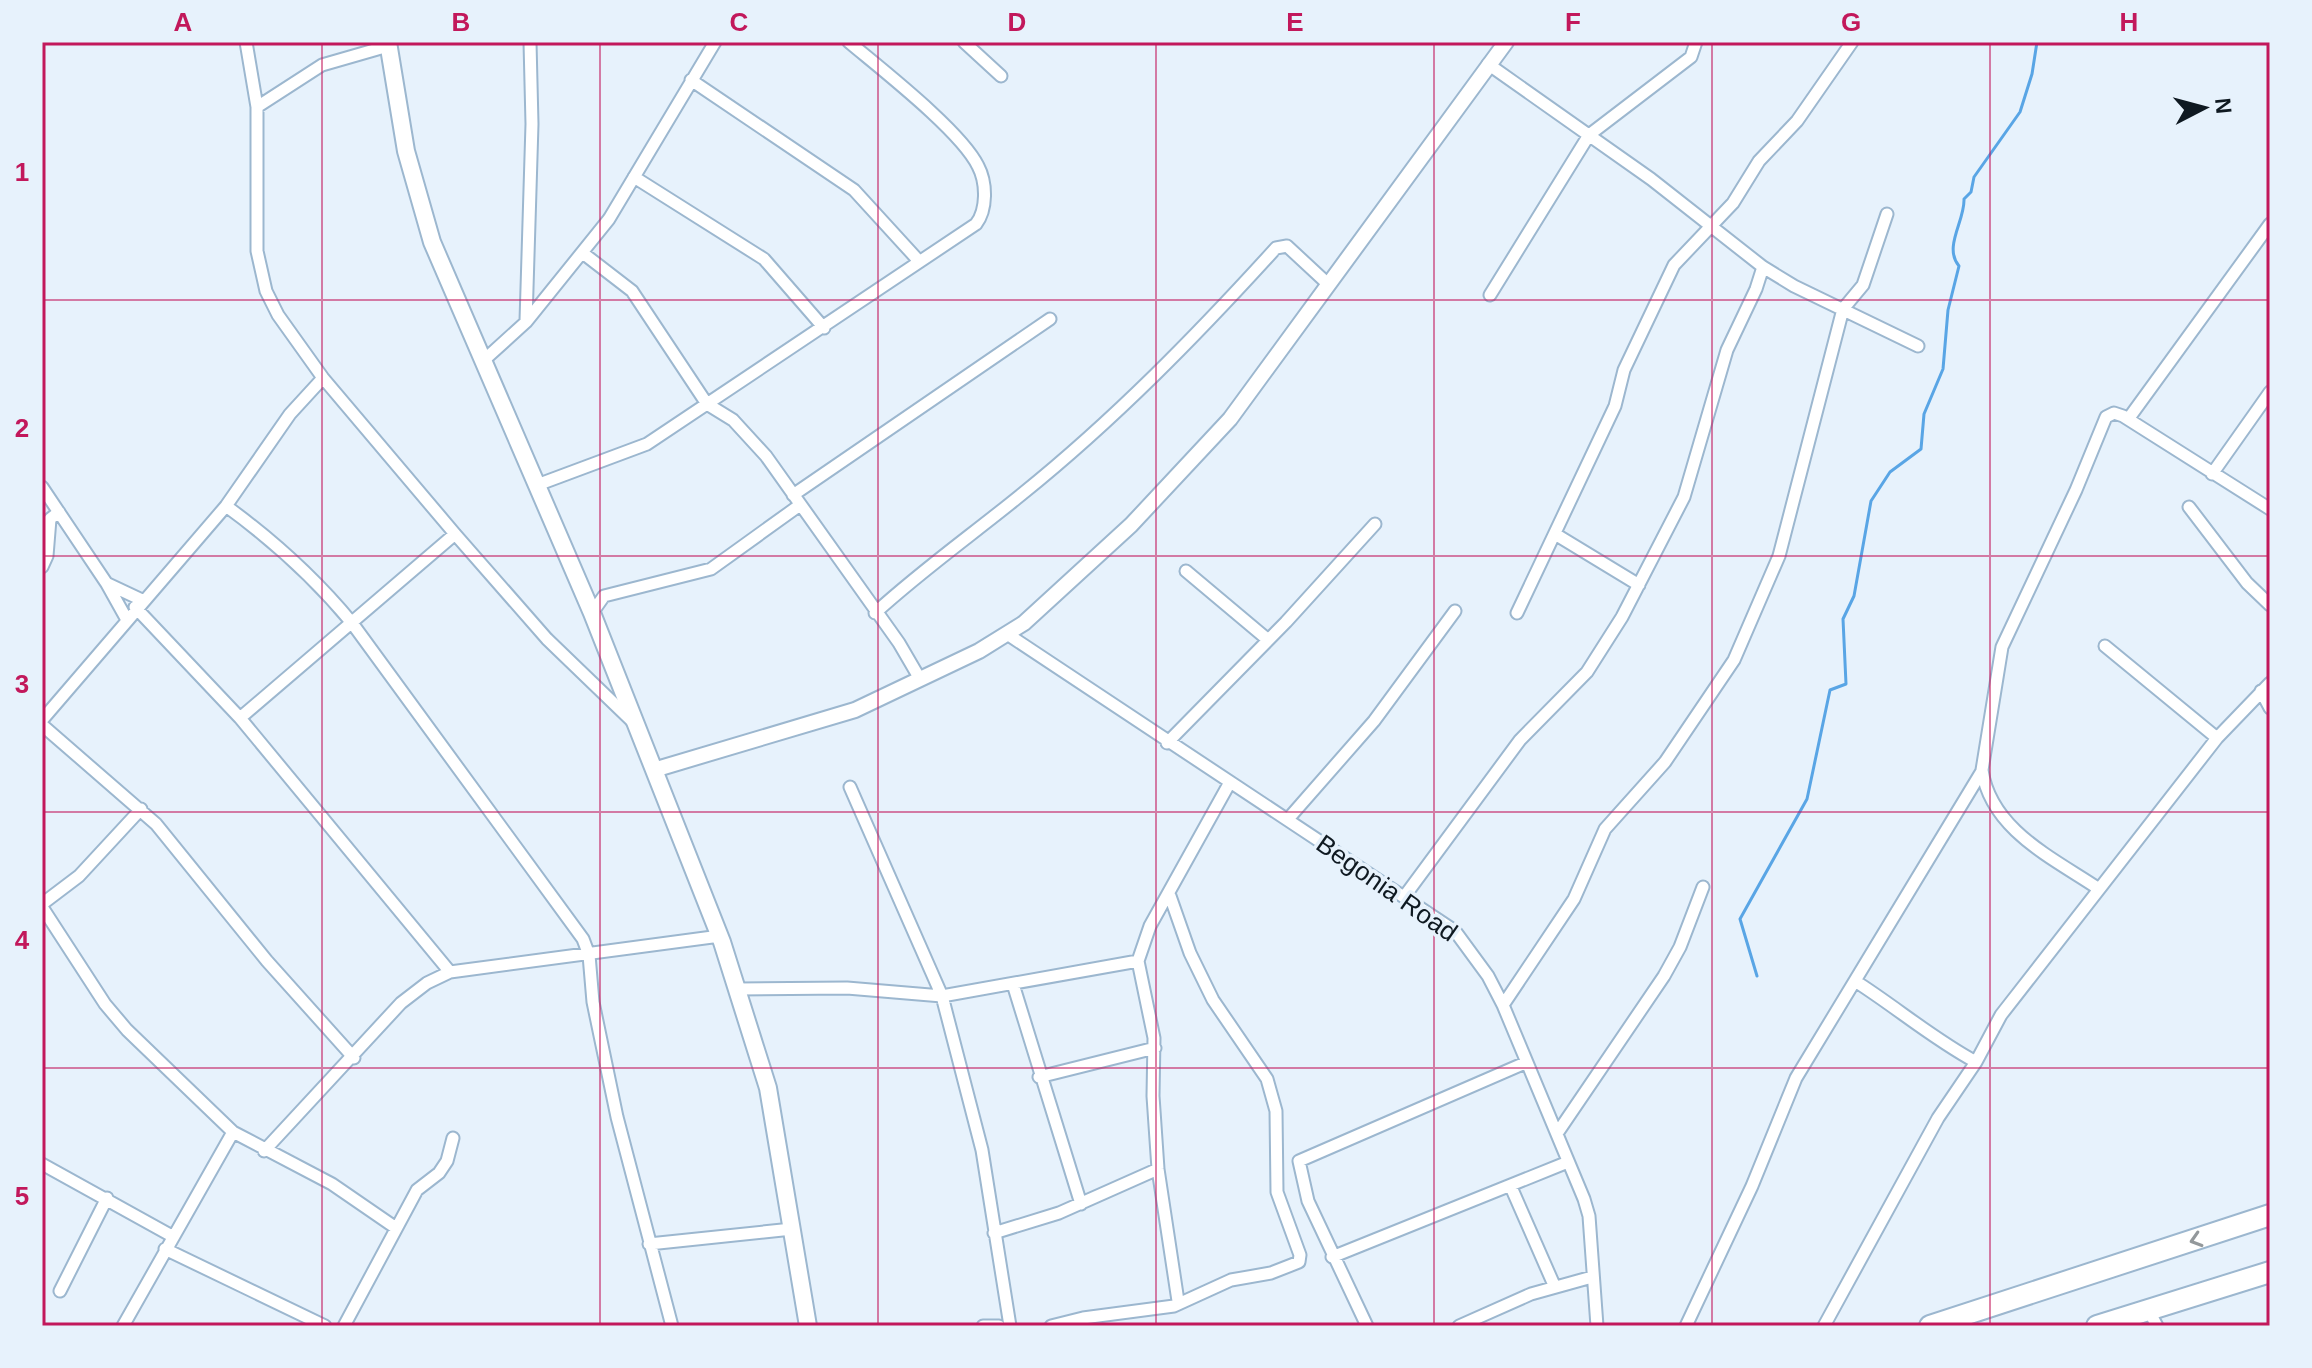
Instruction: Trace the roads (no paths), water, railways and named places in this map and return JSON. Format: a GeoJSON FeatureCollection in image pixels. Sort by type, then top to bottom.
{"type":"FeatureCollection","features":[{"type":"Feature","properties":{"kind":"highway"},"geometry":{"type":"LineString","coordinates":[[1930,1326],[2270,1215]]}},
{"type":"Feature","properties":{"kind":"highway"},"geometry":{"type":"LineString","coordinates":[[2097,1326],[2153,1319],[2270,1272]]}},
{"type":"Feature","properties":{"kind":"main road"},"geometry":{"type":"LineString","coordinates":[[388,44],[406,151],[432,242],[657,769],[738,989],[768,1088],[808,1326]]}},
{"type":"Feature","properties":{"kind":"street"},"geometry":{"type":"LineString","coordinates":[[246,42],[257,107],[257,251],[266,291],[278,315],[323,378],[547,639],[640,728]]}},
{"type":"Feature","properties":{"kind":"street"},"geometry":{"type":"LineString","coordinates":[[526,322],[532,124],[530,42]]}},
{"type":"Feature","properties":{"kind":"street"},"geometry":{"type":"LineString","coordinates":[[483,361],[526,322],[584,254],[715,42]]}},
{"type":"Feature","properties":{"kind":"street"},"geometry":{"type":"LineString","coordinates":[[537,485],[647,444],[824,328],[982,217],[985,210],[981,172],[971,154],[904,87],[849,42]]}},
{"type":"Feature","properties":{"kind":"street"},"geometry":{"type":"LineString","coordinates":[[964,42],[1001,76]]}},
{"type":"Feature","properties":{"kind":"street"},"geometry":{"type":"LineString","coordinates":[[657,769],[855,710],[1024,623],[1131,525],[1230,419],[1506,42]]}},
{"type":"Feature","properties":{"kind":"street"},"geometry":{"type":"LineString","coordinates":[[1490,295],[1589,135],[1691,57],[1696,42]]}},
{"type":"Feature","properties":{"kind":"street"},"geometry":{"type":"LineString","coordinates":[[1517,613],[1615,406],[1624,370],[1674,265],[1733,203],[1759,161],[1797,121],[1852,42]]}},
{"type":"Feature","properties":{"kind":"street"},"geometry":{"type":"LineString","coordinates":[[257,107],[322,65],[388,44]]}},
{"type":"Feature","properties":{"kind":"street"},"geometry":{"type":"LineString","coordinates":[[1488,64],[1713,225],[1763,267],[1918,346]]}},
{"type":"Feature","properties":{"kind":"street"},"geometry":{"type":"LineString","coordinates":[[691,80],[854,190],[918,260]]}},
{"type":"Feature","properties":{"kind":"street"},"geometry":{"type":"LineString","coordinates":[[634,177],[764,259],[824,328]]}},
{"type":"Feature","properties":{"kind":"street"},"geometry":{"type":"LineString","coordinates":[[1503,1005],[1574,899],[1605,829],[1665,762],[1734,660],[1779,556],[1843,309],[1863,285],[1887,214]]}},
{"type":"Feature","properties":{"kind":"street"},"geometry":{"type":"LineString","coordinates":[[2129,418],[2270,224]]}},
{"type":"Feature","properties":{"kind":"street"},"geometry":{"type":"LineString","coordinates":[[875,613],[926,566],[1024,493],[1104,423],[1199,333],[1276,248],[1287,246],[1329,285]]}},
{"type":"Feature","properties":{"kind":"street"},"geometry":{"type":"LineString","coordinates":[[584,254],[632,291],[707,404],[733,420],[766,456],[899,643],[920,679]]}},
{"type":"Feature","properties":{"kind":"street"},"geometry":{"type":"LineString","coordinates":[[1404,897],[1520,740],[1587,672],[1639,585],[1684,497],[1727,350],[1763,267]]}},
{"type":"Feature","properties":{"kind":"street"},"geometry":{"type":"LineString","coordinates":[[592,613],[604,596],[689,577],[725,562],[796,500],[1050,319]]}},
{"type":"Feature","properties":{"kind":"street"},"geometry":{"type":"LineString","coordinates":[[323,378],[290,414],[226,506],[138,603],[42,722],[141,809],[267,961],[354,1058]]}},
{"type":"Feature","properties":{"kind":"street"},"geometry":{"type":"LineString","coordinates":[[2212,474],[2270,392]]}},
{"type":"Feature","properties":{"kind":"street"},"geometry":{"type":"LineString","coordinates":[[2099,889],[2001,818],[1985,787],[1982,770],[2002,647],[2076,490],[2106,417],[2114,413],[2129,418],[2270,509]]}},
{"type":"Feature","properties":{"kind":"street"},"geometry":{"type":"LineString","coordinates":[[42,487],[126,618]]}},
{"type":"Feature","properties":{"kind":"street"},"geometry":{"type":"LineString","coordinates":[[226,506],[284,549],[318,581],[578,930],[589,955],[593,1002],[611,1089],[672,1326]]}},
{"type":"Feature","properties":{"kind":"street"},"geometry":{"type":"LineString","coordinates":[[2189,507],[2247,583],[2270,605]]}},
{"type":"Feature","properties":{"kind":"street"},"geometry":{"type":"LineString","coordinates":[[42,567],[47,556],[50,519],[59,512]]}},
{"type":"Feature","properties":{"kind":"street"},"geometry":{"type":"LineString","coordinates":[[1167,743],[1375,524]]}},
{"type":"Feature","properties":{"kind":"street"},"geometry":{"type":"LineString","coordinates":[[240,718],[455,534]]}},
{"type":"Feature","properties":{"kind":"street"},"geometry":{"type":"LineString","coordinates":[[1555,534],[1639,585]]}},
{"type":"Feature","properties":{"kind":"street"},"geometry":{"type":"LineString","coordinates":[[1186,571],[1267,639]]}},
{"type":"Feature","properties":{"kind":"street"},"geometry":{"type":"LineString","coordinates":[[107,584],[138,603],[240,718],[450,972]]}},
{"type":"Feature","properties":{"kind":"street"},"geometry":{"type":"LineString","coordinates":[[1289,818],[1374,721],[1455,611]]}},
{"type":"Feature","properties":{"kind":"street","name":"Begonia Road"},"geometry":{"type":"LineString","coordinates":[[1007,634],[1229,784],[1289,818],[1455,931],[1488,976],[1503,1005],[1525,1063],[1558,1132],[1589,1216],[1597,1326]]}},
{"type":"Feature","properties":{"kind":"street"},"geometry":{"type":"LineString","coordinates":[[2105,646],[2217,738]]}},
{"type":"Feature","properties":{"kind":"street"},"geometry":{"type":"LineString","coordinates":[[1824,1326],[1938,1118],[1976,1062],[2001,1015],[2217,738],[2266,687]]}},
{"type":"Feature","properties":{"kind":"street"},"geometry":{"type":"LineString","coordinates":[[2266,687],[2270,708]]}},
{"type":"Feature","properties":{"kind":"street"},"geometry":{"type":"LineString","coordinates":[[1686,1326],[1752,1186],[1796,1078],[1982,770]]}},
{"type":"Feature","properties":{"kind":"street"},"geometry":{"type":"LineString","coordinates":[[1178,1301],[1158,1169],[1153,1096],[1155,1048],[1138,961],[1150,926],[1170,896],[1229,784]]}},
{"type":"Feature","properties":{"kind":"street"},"geometry":{"type":"LineString","coordinates":[[850,787],[942,996],[982,1150],[1010,1326]]}},
{"type":"Feature","properties":{"kind":"street"},"geometry":{"type":"LineString","coordinates":[[141,809],[79,876],[42,905],[105,1004],[127,1030],[233,1132],[264,1151],[332,1184],[396,1228]]}},
{"type":"Feature","properties":{"kind":"street"},"geometry":{"type":"LineString","coordinates":[[1558,1132],[1664,976],[1680,947],[1703,887]]}},
{"type":"Feature","properties":{"kind":"street"},"geometry":{"type":"LineString","coordinates":[[1051,1326],[1174,1306],[1178,1301],[1231,1280],[1294,1266],[1300,1255],[1277,1192],[1276,1111],[1267,1079],[1213,1000],[1190,953],[1170,896]]}},
{"type":"Feature","properties":{"kind":"street"},"geometry":{"type":"LineString","coordinates":[[264,1151],[302,1106],[354,1058],[401,1003],[427,983],[450,972],[720,936]]}},
{"type":"Feature","properties":{"kind":"street"},"geometry":{"type":"LineString","coordinates":[[738,989],[847,988],[942,996],[1138,961]]}},
{"type":"Feature","properties":{"kind":"street"},"geometry":{"type":"LineString","coordinates":[[1855,981],[1904,1012],[1944,1045],[1976,1062]]}},
{"type":"Feature","properties":{"kind":"street"},"geometry":{"type":"LineString","coordinates":[[1013,984],[1039,1077],[1081,1204]]}},
{"type":"Feature","properties":{"kind":"street"},"geometry":{"type":"LineString","coordinates":[[1039,1077],[1155,1048]]}},
{"type":"Feature","properties":{"kind":"street"},"geometry":{"type":"LineString","coordinates":[[1367,1326],[1308,1201],[1298,1164],[1304,1156],[1525,1063]]}},
{"type":"Feature","properties":{"kind":"street"},"geometry":{"type":"LineString","coordinates":[[123,1326],[233,1132]]}},
{"type":"Feature","properties":{"kind":"street"},"geometry":{"type":"LineString","coordinates":[[344,1326],[417,1190],[447,1161],[453,1138]]}},
{"type":"Feature","properties":{"kind":"street"},"geometry":{"type":"LineString","coordinates":[[1332,1257],[1568,1162]]}},
{"type":"Feature","properties":{"kind":"street"},"geometry":{"type":"LineString","coordinates":[[42,1164],[172,1236]]}},
{"type":"Feature","properties":{"kind":"street"},"geometry":{"type":"LineString","coordinates":[[994,1233],[1081,1204],[1158,1169]]}},
{"type":"Feature","properties":{"kind":"street"},"geometry":{"type":"LineString","coordinates":[[1511,1187],[1554,1285]]}},
{"type":"Feature","properties":{"kind":"street"},"geometry":{"type":"LineString","coordinates":[[60,1291],[107,1198]]}},
{"type":"Feature","properties":{"kind":"street"},"geometry":{"type":"LineString","coordinates":[[649,1244],[792,1229]]}},
{"type":"Feature","properties":{"kind":"street"},"geometry":{"type":"LineString","coordinates":[[165,1249],[325,1326]]}},
{"type":"Feature","properties":{"kind":"street"},"geometry":{"type":"LineString","coordinates":[[1459,1326],[1554,1285],[1592,1277]]}},
{"type":"Feature","properties":{"kind":"street"},"geometry":{"type":"LineString","coordinates":[[983,1326],[999,1326]]}},
{"type":"Feature","properties":{"kind":"waterway"},"geometry":{"type":"LineString","coordinates":[[1757,976],[1740,919],[1807,799],[1830,690],[1846,684],[1843,619],[1854,596],[1871,501],[1890,472],[1921,449],[1924,414],[1943,369],[1948,310],[1959,266],[1953,251],[1954,242],[1964,199],[1971,192],[1974,177],[2020,112],[2032,74],[2037,42]]}}]}
